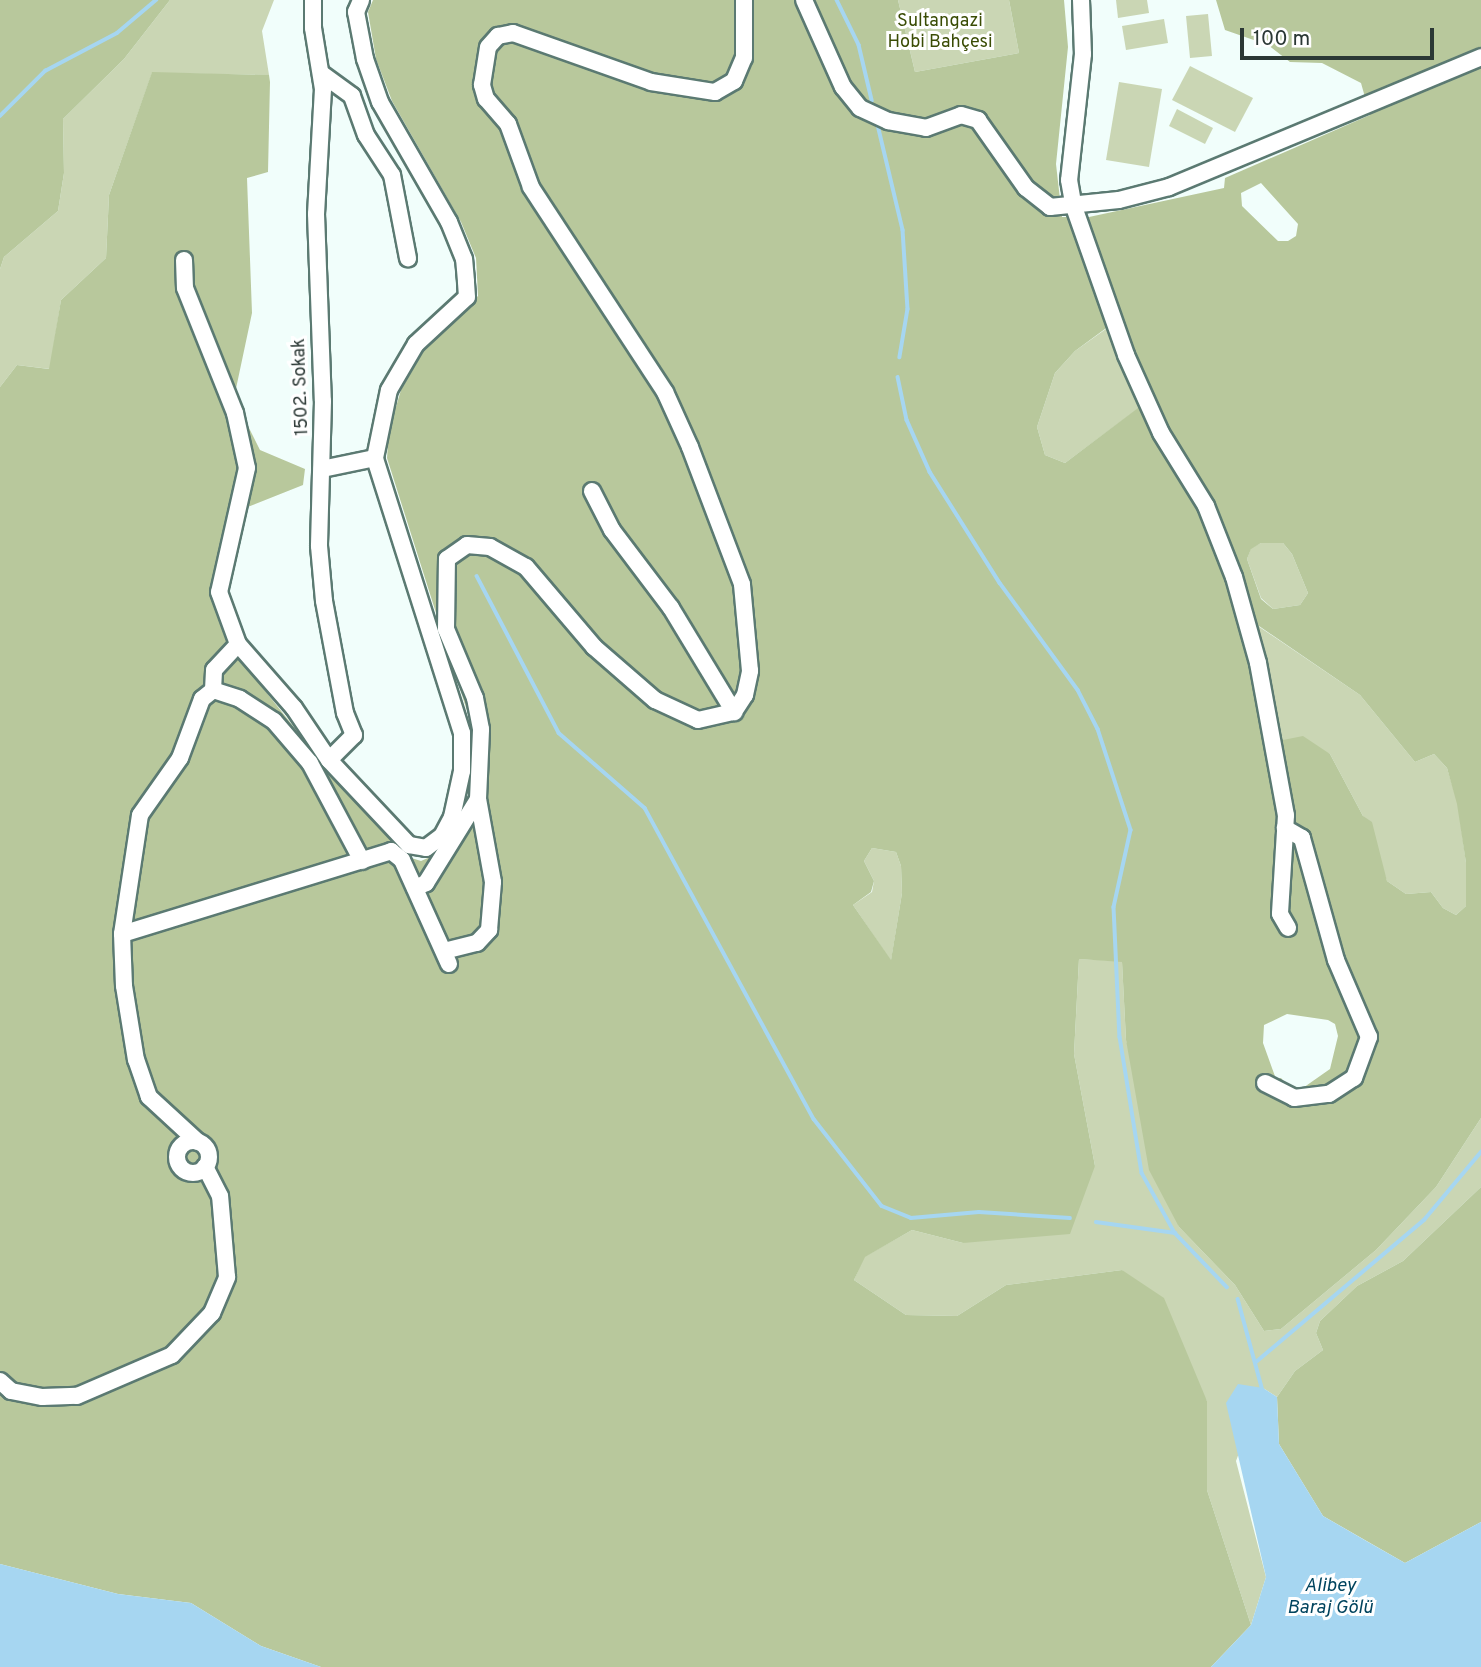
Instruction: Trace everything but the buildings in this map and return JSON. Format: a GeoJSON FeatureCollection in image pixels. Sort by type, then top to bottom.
{"type":"FeatureCollection","features":[{"type":"Feature","properties":{"kind":"street","name":"1502. Sokak"},"geometry":{"type":"LineString","coordinates":[[313,0],[313,29],[322,74],[323,144],[316,214],[322,469],[319,546],[324,601],[345,713],[354,735],[329,760]]}},
{"type":"Feature","properties":{"kind":"street"},"geometry":{"type":"LineString","coordinates":[[184,260],[185,288],[235,413],[247,468],[219,592],[238,644],[294,708],[329,760],[409,845],[426,848],[442,836],[452,817],[462,771],[462,733],[375,458],[389,390],[416,344],[467,297],[464,259],[449,222],[380,102],[365,59],[356,12],[361,0]]}},
{"type":"Feature","properties":{"kind":"street"},"geometry":{"type":"LineString","coordinates":[[122,934],[391,851],[398,854],[447,957],[477,943],[489,930],[493,882],[478,799],[481,729],[475,698],[446,629],[443,591],[447,559],[467,545],[491,547],[526,567],[594,648],[655,700],[698,720],[734,712],[746,695],[750,671],[742,584],[690,447],[665,392],[531,187],[508,124],[486,99],[482,85],[488,47],[498,36],[513,33],[651,82],[715,92],[734,81],[744,58],[744,0]]}},
{"type":"Feature","properties":{"kind":"street"},"geometry":{"type":"LineString","coordinates":[[804,0],[843,87],[860,108],[888,121],[926,128],[961,115],[978,120],[1037,199],[1049,207],[1074,207],[1169,187],[1481,57]]}},
{"type":"Feature","properties":{"kind":"street"},"geometry":{"type":"LineString","coordinates":[[1081,0],[1083,54],[1069,180],[1074,207],[1126,355],[1161,433],[1206,506],[1234,577],[1258,663],[1285,828],[1280,914],[1288,928]]}},
{"type":"Feature","properties":{"kind":"street"},"geometry":{"type":"LineString","coordinates":[[322,74],[352,96],[380,102]]}},
{"type":"Feature","properties":{"kind":"street"},"geometry":{"type":"LineString","coordinates":[[352,96],[366,135],[392,175],[408,258]]}},
{"type":"Feature","properties":{"kind":"street"},"geometry":{"type":"LineString","coordinates":[[322,469],[375,458]]}},
{"type":"Feature","properties":{"kind":"street"},"geometry":{"type":"LineString","coordinates":[[592,491],[612,530],[671,608],[734,712]]}},
{"type":"Feature","properties":{"kind":"street"},"geometry":{"type":"LineString","coordinates":[[0,1381],[10,1391],[42,1397],[77,1396],[172,1355],[212,1313],[227,1277],[220,1196],[205,1167],[208,1153],[149,1097],[136,1060],[128,1011],[122,934],[140,815],[180,758],[202,699],[213,690],[214,670],[238,644]]}},
{"type":"Feature","properties":{"kind":"street"},"geometry":{"type":"LineString","coordinates":[[213,690],[240,699],[274,721],[310,763],[362,861]]}},
{"type":"Feature","properties":{"kind":"street"},"geometry":{"type":"LineString","coordinates":[[415,888],[426,883],[478,799]]}},
{"type":"Feature","properties":{"kind":"street"},"geometry":{"type":"LineString","coordinates":[[1265,1083],[1294,1098],[1336,1091],[1362,1066],[1369,1037],[1336,960],[1302,838],[1285,828]]}},
{"type":"Feature","properties":{"kind":"street"},"geometry":{"type":"LineString","coordinates":[[198,1142],[183,1145],[178,1163],[191,1173],[205,1167]]}},
{"type":"Feature","properties":{"kind":"green space"},"geometry":{"type":"Polygon","coordinates":[[[0,0],[170,0],[124,59],[63,119],[64,173],[58,211],[4,257],[0,269],[0,0]]]}},
{"type":"Feature","properties":{"kind":"green space"},"geometry":{"type":"Polygon","coordinates":[[[170,0],[274,0],[262,31],[269,75],[152,73],[109,195],[106,258],[61,300],[50,369],[17,365],[0,387],[0,269],[4,257],[58,211],[64,173],[63,119],[124,59],[170,0]]]}},
{"type":"Feature","properties":{"kind":"green space"},"geometry":{"type":"Polygon","coordinates":[[[373,0],[898,0],[915,72],[1019,53],[1009,0],[1064,0],[1068,47],[1056,164],[1062,217],[1089,217],[1224,188],[1225,178],[1370,115],[1361,83],[1322,63],[1290,62],[1268,45],[1225,30],[1216,0],[1481,0],[1481,1118],[1436,1187],[1376,1250],[1281,1329],[1264,1331],[1235,1285],[1179,1227],[1149,1170],[1126,1040],[1122,962],[1079,959],[1074,1054],[1095,1166],[1070,1234],[963,1243],[912,1230],[865,1257],[854,1280],[906,1315],[957,1316],[1006,1285],[1122,1270],[1164,1298],[1207,1401],[1207,1490],[1251,1625],[1211,1667],[321,1667],[261,1646],[191,1603],[118,1594],[0,1564],[0,387],[17,365],[49,369],[61,300],[106,258],[109,195],[152,72],[269,75],[270,82],[268,172],[247,178],[252,313],[234,398],[260,450],[305,469],[303,485],[235,512],[213,590],[227,643],[325,766],[405,856],[421,861],[437,854],[464,816],[474,771],[474,733],[387,458],[389,430],[401,390],[428,343],[478,296],[476,258],[461,222],[392,101],[376,59],[368,12],[373,0]],[[1261,183],[1241,193],[1242,206],[1278,241],[1288,241],[1296,236],[1298,224],[1261,183]],[[1109,326],[1075,351],[1055,373],[1037,427],[1045,455],[1065,463],[1142,405],[1109,326]],[[1261,543],[1251,549],[1247,559],[1261,599],[1273,609],[1300,605],[1308,593],[1292,554],[1283,543],[1261,543]],[[1259,626],[1283,740],[1303,736],[1330,754],[1363,816],[1372,822],[1387,881],[1406,894],[1431,892],[1443,908],[1456,915],[1466,906],[1466,863],[1457,804],[1447,768],[1434,754],[1415,762],[1360,695],[1259,626]],[[872,848],[864,861],[874,881],[871,892],[853,905],[891,960],[902,893],[901,866],[896,852],[872,848]],[[1287,1014],[1264,1025],[1263,1043],[1276,1079],[1281,1078],[1292,1091],[1300,1090],[1330,1069],[1338,1036],[1335,1024],[1328,1020],[1287,1014]]]}},
{"type":"Feature","properties":{"kind":"green space","name":"Sultangazi Hobi Bahçesi"},"geometry":{"type":"Polygon","coordinates":[[[898,0],[1009,0],[1019,53],[915,72],[898,0]]]}},
{"type":"Feature","properties":{"kind":"green space"},"geometry":{"type":"Polygon","coordinates":[[[1116,0],[1147,0],[1149,13],[1118,18],[1116,0]]]}},
{"type":"Feature","properties":{"kind":"green space"},"geometry":{"type":"Polygon","coordinates":[[[1208,14],[1212,56],[1190,58],[1186,16],[1208,14]]]}},
{"type":"Feature","properties":{"kind":"green space"},"geometry":{"type":"Polygon","coordinates":[[[1164,19],[1168,43],[1126,50],[1122,26],[1164,19]]]}},
{"type":"Feature","properties":{"kind":"green space"},"geometry":{"type":"Polygon","coordinates":[[[1190,66],[1253,98],[1235,132],[1172,100],[1190,66]]]}},
{"type":"Feature","properties":{"kind":"green space"},"geometry":{"type":"Polygon","coordinates":[[[1119,82],[1162,89],[1149,167],[1106,160],[1119,82]]]}},
{"type":"Feature","properties":{"kind":"green space"},"geometry":{"type":"Polygon","coordinates":[[[1177,109],[1213,128],[1205,144],[1169,126],[1177,109]]]}},
{"type":"Feature","properties":{"kind":"green space"},"geometry":{"type":"Polygon","coordinates":[[[1110,326],[1143,405],[1065,463],[1045,455],[1037,427],[1055,373],[1075,351],[1110,326]]]}},
{"type":"Feature","properties":{"kind":"green space"},"geometry":{"type":"Polygon","coordinates":[[[1261,543],[1283,543],[1292,554],[1308,593],[1300,605],[1273,609],[1261,598],[1247,559],[1251,548],[1261,543]]]}},
{"type":"Feature","properties":{"kind":"green space"},"geometry":{"type":"Polygon","coordinates":[[[1258,626],[1360,695],[1415,762],[1434,754],[1447,768],[1458,804],[1466,863],[1466,906],[1456,915],[1443,908],[1431,892],[1406,894],[1387,881],[1363,816],[1330,754],[1283,740],[1258,626]]]}},
{"type":"Feature","properties":{"kind":"green space"},"geometry":{"type":"Polygon","coordinates":[[[872,848],[896,852],[901,866],[902,893],[891,961],[853,905],[872,892],[874,881],[864,861],[872,848]]]}},
{"type":"Feature","properties":{"kind":"green space"},"geometry":{"type":"Polygon","coordinates":[[[1079,959],[1122,961],[1126,1040],[1179,1227],[1235,1285],[1264,1331],[1281,1329],[1376,1250],[1436,1187],[1481,1118],[1481,1187],[1403,1261],[1357,1286],[1320,1321],[1316,1333],[1323,1350],[1295,1371],[1277,1397],[1263,1388],[1236,1461],[1266,1577],[1251,1625],[1207,1490],[1207,1401],[1122,1270],[1006,1285],[957,1316],[906,1315],[854,1280],[864,1257],[912,1230],[963,1243],[1095,1166],[1074,1054],[1079,959]]]}},
{"type":"Feature","properties":{"kind":"green space"},"geometry":{"type":"Polygon","coordinates":[[[1481,1187],[1481,1522],[1405,1563],[1323,1516],[1279,1444],[1277,1397],[1295,1371],[1323,1350],[1316,1333],[1320,1321],[1357,1286],[1403,1261],[1481,1187]]]}},
{"type":"Feature","properties":{"kind":"water","name":"Alibey Baraj Gölü"},"geometry":{"type":"Polygon","coordinates":[[[1238,1384],[1263,1388],[1277,1397],[1279,1444],[1323,1516],[1368,1542],[1405,1563],[1481,1522],[1481,1667],[1211,1667],[1251,1625],[1266,1577],[1226,1403],[1238,1384]]]}},
{"type":"Feature","properties":{"kind":"water"},"geometry":{"type":"Polygon","coordinates":[[[0,1564],[118,1594],[191,1603],[261,1646],[321,1667],[0,1667],[0,1564]]]}},
{"type":"Feature","properties":{"kind":"waterway"},"geometry":{"type":"LineString","coordinates":[[0,116],[45,71],[117,33],[156,0]]}},
{"type":"Feature","properties":{"kind":"waterway"},"geometry":{"type":"LineString","coordinates":[[837,0],[859,45],[872,100]]}},
{"type":"Feature","properties":{"kind":"waterway"},"geometry":{"type":"LineString","coordinates":[[878,125],[903,230],[908,309],[900,357]]}},
{"type":"Feature","properties":{"kind":"waterway"},"geometry":{"type":"LineString","coordinates":[[898,377],[907,420],[930,472],[1000,583],[1078,690],[1098,729],[1131,830],[1114,907],[1120,1037],[1142,1173],[1175,1233],[1227,1287]]}},
{"type":"Feature","properties":{"kind":"waterway"},"geometry":{"type":"LineString","coordinates":[[477,576],[559,733],[645,808],[814,1119],[882,1206],[911,1218],[979,1212],[1070,1218]]}},
{"type":"Feature","properties":{"kind":"waterway"},"geometry":{"type":"LineString","coordinates":[[1256,1362],[1424,1220],[1481,1152]]}},
{"type":"Feature","properties":{"kind":"waterway"},"geometry":{"type":"LineString","coordinates":[[1096,1222],[1175,1233]]}},
{"type":"Feature","properties":{"kind":"waterway"},"geometry":{"type":"LineString","coordinates":[[1238,1299],[1263,1391]]}}]}
